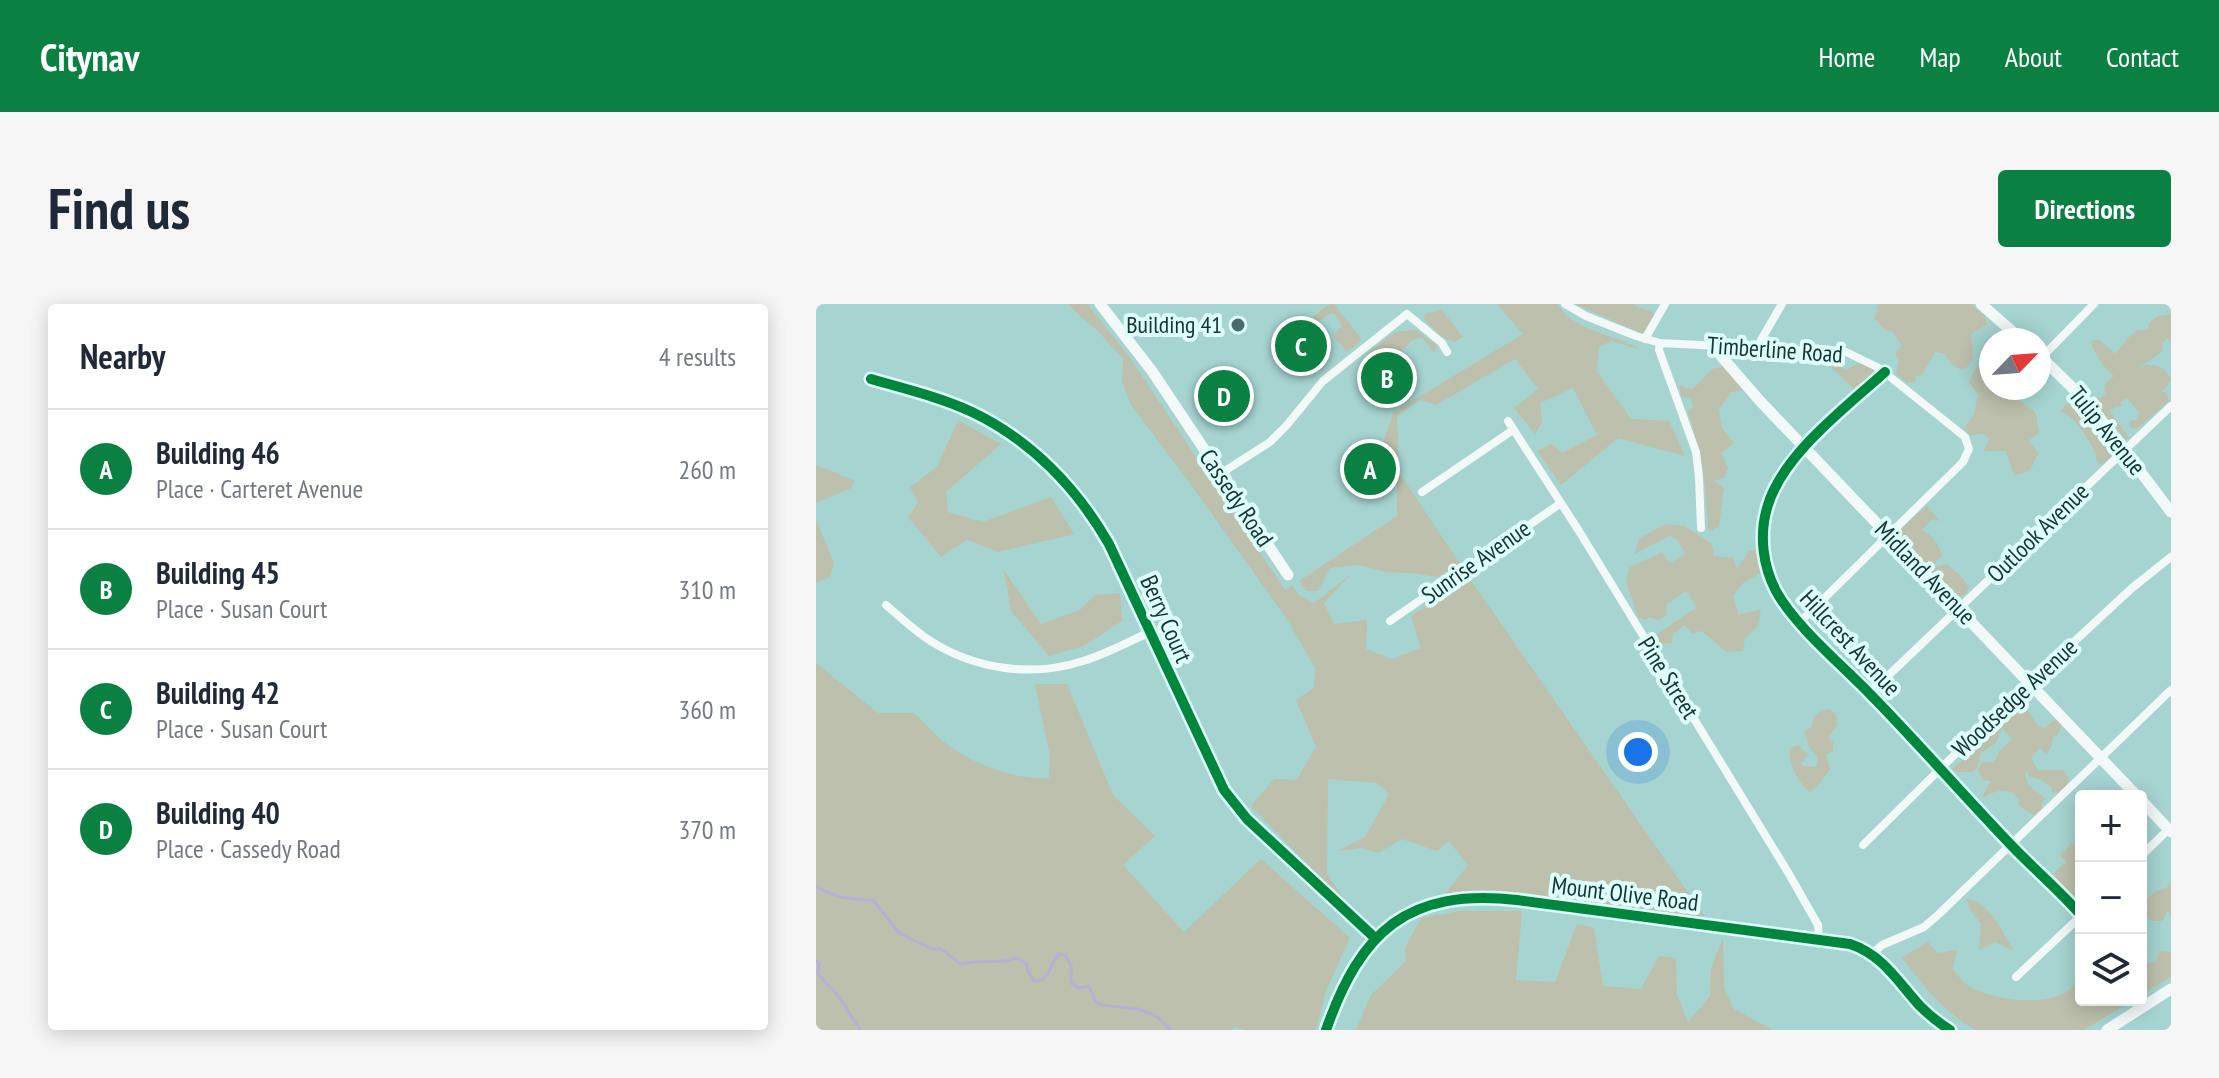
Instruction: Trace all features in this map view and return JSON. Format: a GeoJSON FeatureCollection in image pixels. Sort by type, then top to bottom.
{"type":"FeatureCollection","features":[{"type":"Feature","properties":{"kind":"street","name":"Cassedy Road"},"geometry":{"type":"LineString","coordinates":[[1100,304],[1152,371],[1288,575]]}},
{"type":"Feature","properties":{"kind":"street","name":"Timberline Road"},"geometry":{"type":"LineString","coordinates":[[1565,304],[1586,316],[1660,343],[1760,348],[1776,352],[1838,350],[1885,372],[1963,435],[1969,445],[1963,462],[1889,536]]}},
{"type":"Feature","properties":{"kind":"street"},"geometry":{"type":"LineString","coordinates":[[1645,339],[1665,304]]}},
{"type":"Feature","properties":{"kind":"street"},"geometry":{"type":"LineString","coordinates":[[1760,348],[1761,340],[1782,304]]}},
{"type":"Feature","properties":{"kind":"street"},"geometry":{"type":"LineString","coordinates":[[1981,304],[2008,328]]}},
{"type":"Feature","properties":{"kind":"street"},"geometry":{"type":"LineString","coordinates":[[2051,345],[2094,304]]}},
{"type":"Feature","properties":{"kind":"street"},"geometry":{"type":"LineString","coordinates":[[1220,474],[1270,442],[1323,381],[1407,314],[1442,343],[1447,352]]}},
{"type":"Feature","properties":{"kind":"street"},"geometry":{"type":"LineString","coordinates":[[1660,343],[1659,350],[1696,452],[1701,528]]}},
{"type":"Feature","properties":{"kind":"street","name":"Midland Avenue"},"geometry":{"type":"LineString","coordinates":[[1721,347],[1721,356],[1733,370],[2132,790]]}},
{"type":"Feature","properties":{"kind":"street","name":"Tulip Avenue"},"geometry":{"type":"LineString","coordinates":[[2051,367],[2090,405],[2171,512]]}},
{"type":"Feature","properties":{"kind":"street","name":"Hillcrest Avenue"},"geometry":{"type":"LineString","coordinates":[[1885,372],[1805,446],[1775,486],[1766,510],[1763,535],[1764,558],[1771,580],[1782,601],[1800,622],[2075,909]]}},
{"type":"Feature","properties":{"kind":"street","name":"Berry Court"},"geometry":{"type":"LineString","coordinates":[[871,379],[939,399],[1001,428],[1047,464],[1072,490],[1113,552],[1214,771],[1231,800],[1247,819],[1375,938]]}},
{"type":"Feature","properties":{"kind":"street","name":"Outlook Avenue"},"geometry":{"type":"LineString","coordinates":[[1870,693],[2171,406]]}},
{"type":"Feature","properties":{"kind":"street","name":"Pine Street"},"geometry":{"type":"LineString","coordinates":[[1422,492],[1461,467],[1510,425],[1805,900],[1818,925],[1819,939]]}},
{"type":"Feature","properties":{"kind":"street","name":"Sunrise Avenue"},"geometry":{"type":"LineString","coordinates":[[1390,621],[1561,503]]}},
{"type":"Feature","properties":{"kind":"street"},"geometry":{"type":"LineString","coordinates":[[1800,622],[1889,536]]}},
{"type":"Feature","properties":{"kind":"street","name":"Woodsedge Avenue"},"geometry":{"type":"LineString","coordinates":[[1863,845],[2132,588],[2171,557]]}},
{"type":"Feature","properties":{"kind":"street"},"geometry":{"type":"LineString","coordinates":[[886,605],[941,647],[977,663],[1003,668],[1047,669],[1073,664],[1150,632]]}},
{"type":"Feature","properties":{"kind":"street"},"geometry":{"type":"LineString","coordinates":[[1872,954],[1882,945],[1914,932],[1933,920],[2171,690]]}},
{"type":"Feature","properties":{"kind":"street","name":"Midland Avenue"},"geometry":{"type":"LineString","coordinates":[[2147,806],[2170,830]]}},
{"type":"Feature","properties":{"kind":"street"},"geometry":{"type":"LineString","coordinates":[[2147,851],[2170,830]]}},
{"type":"Feature","properties":{"kind":"street","name":"Mount Olive Road"},"geometry":{"type":"LineString","coordinates":[[1326,1030],[1351,970],[1375,938],[1399,919],[1421,909],[1451,901],[1483,898],[1850,944],[1872,954],[1884,964],[1919,1005],[1950,1030]]}},
{"type":"Feature","properties":{"kind":"street"},"geometry":{"type":"LineString","coordinates":[[2016,977],[2075,921]]}},
{"type":"Feature","properties":{"kind":"street"},"geometry":{"type":"LineString","coordinates":[[2107,1030],[2171,989]]}},
{"type":"Feature","properties":{"kind":"green space"},"geometry":{"type":"Polygon","coordinates":[[[1068,304],[1087,304],[1128,355],[1285,590],[1292,585],[1300,596],[1314,603],[1351,574],[1324,603],[1334,624],[1367,620],[1366,649],[1392,659],[1421,648],[1411,616],[1470,579],[1707,920],[1524,893],[1445,894],[1468,865],[1449,841],[1437,851],[1402,839],[1378,853],[1361,848],[1338,851],[1365,837],[1389,794],[1377,783],[1328,779],[1327,874],[1344,899],[1320,877],[1251,806],[1274,779],[1296,780],[1316,747],[1296,700],[1314,688],[1315,668],[1287,619],[1131,405],[1122,382],[1123,359],[1068,304]]]}},
{"type":"Feature","properties":{"kind":"green space"},"geometry":{"type":"Polygon","coordinates":[[[1334,304],[1361,338],[1347,352],[1333,336],[1342,326],[1335,314],[1331,313],[1317,322],[1313,317],[1334,304]]]}},
{"type":"Feature","properties":{"kind":"green space"},"geometry":{"type":"Polygon","coordinates":[[[1497,304],[1557,304],[1578,323],[1641,350],[1611,341],[1599,347],[1597,371],[1631,419],[1669,421],[1685,456],[1618,438],[1561,485],[1537,451],[1552,444],[1562,453],[1597,435],[1573,388],[1540,403],[1542,423],[1535,434],[1514,408],[1538,389],[1515,359],[1436,405],[1420,400],[1397,416],[1399,472],[1460,564],[1438,577],[1386,572],[1358,565],[1330,568],[1318,591],[1306,591],[1299,581],[1397,516],[1397,482],[1383,442],[1394,412],[1523,334],[1497,304]]]}},
{"type":"Feature","properties":{"kind":"green space"},"geometry":{"type":"Polygon","coordinates":[[[1575,304],[1633,304],[1654,314],[1643,334],[1575,304]]]}},
{"type":"Feature","properties":{"kind":"green space"},"geometry":{"type":"Polygon","coordinates":[[[1879,304],[1971,304],[1985,316],[1987,324],[1971,334],[1973,355],[1967,367],[1962,370],[1951,364],[1945,354],[1935,352],[1922,375],[1916,376],[1915,382],[1907,383],[1896,374],[1899,360],[1895,354],[1902,346],[1893,332],[1887,332],[1874,318],[1879,304]]]}},
{"type":"Feature","properties":{"kind":"green space"},"geometry":{"type":"Polygon","coordinates":[[[1442,310],[1463,337],[1454,342],[1442,337],[1424,320],[1425,314],[1442,310]]]}},
{"type":"Feature","properties":{"kind":"green space"},"geometry":{"type":"Polygon","coordinates":[[[2171,314],[2171,340],[2166,339],[2162,344],[2163,351],[2140,367],[2154,365],[2166,372],[2171,379],[2161,391],[2167,393],[2169,401],[2133,429],[2129,422],[2138,419],[2139,412],[2127,398],[2121,402],[2120,408],[2109,410],[2130,439],[2125,440],[2088,395],[2099,399],[2106,394],[2105,384],[2114,376],[2102,364],[2091,345],[2093,340],[2100,340],[2115,354],[2138,330],[2148,330],[2149,323],[2158,316],[2171,314]]]}},
{"type":"Feature","properties":{"kind":"green space"},"geometry":{"type":"Polygon","coordinates":[[[1414,330],[1436,345],[1434,353],[1422,337],[1411,341],[1378,370],[1366,355],[1395,332],[1414,330]]]}},
{"type":"Feature","properties":{"kind":"green space"},"geometry":{"type":"Polygon","coordinates":[[[1827,353],[1836,353],[1834,363],[1846,370],[1861,362],[1878,373],[1857,392],[1826,362],[1827,353]]]}},
{"type":"Feature","properties":{"kind":"green space"},"geometry":{"type":"Polygon","coordinates":[[[1979,364],[1979,400],[2019,400],[2036,413],[2039,433],[2028,441],[2039,453],[2030,470],[2014,476],[2006,451],[1984,451],[1989,438],[1982,433],[1971,436],[1964,428],[1974,414],[1978,395],[1969,382],[1979,364]]]}},
{"type":"Feature","properties":{"kind":"green space"},"geometry":{"type":"Polygon","coordinates":[[[1723,367],[1744,389],[1732,392],[1719,409],[1722,428],[1734,443],[1721,453],[1728,468],[1724,478],[1714,481],[1724,488],[1719,526],[1711,531],[1708,528],[1700,454],[1687,410],[1693,408],[1691,398],[1682,397],[1679,387],[1693,389],[1712,369],[1723,367]]]}},
{"type":"Feature","properties":{"kind":"green space"},"geometry":{"type":"Polygon","coordinates":[[[2076,395],[2117,447],[2117,451],[2101,465],[2081,429],[2072,418],[2060,411],[2076,395]]]}},
{"type":"Feature","properties":{"kind":"green space"},"geometry":{"type":"Polygon","coordinates":[[[958,420],[1001,444],[946,492],[948,512],[983,522],[1051,497],[1074,534],[998,552],[967,540],[941,557],[908,517],[918,503],[910,487],[937,467],[958,420]]]}},
{"type":"Feature","properties":{"kind":"green space"},"geometry":{"type":"Polygon","coordinates":[[[816,465],[855,481],[851,488],[816,503],[816,465]]]}},
{"type":"Feature","properties":{"kind":"green space"},"geometry":{"type":"Polygon","coordinates":[[[1927,506],[1940,521],[1932,519],[1922,530],[1940,548],[1942,557],[1935,561],[1936,565],[1946,564],[1969,587],[1966,594],[1957,598],[1899,539],[1906,525],[1927,506]]]}},
{"type":"Feature","properties":{"kind":"green space"},"geometry":{"type":"Polygon","coordinates":[[[816,520],[834,563],[830,577],[816,583],[816,520]]]}},
{"type":"Feature","properties":{"kind":"green space"},"geometry":{"type":"Polygon","coordinates":[[[1666,524],[1684,526],[1712,544],[1714,556],[1733,558],[1737,569],[1749,551],[1759,551],[1764,571],[1743,583],[1733,596],[1739,615],[1761,609],[1758,626],[1745,638],[1743,651],[1726,652],[1702,631],[1692,634],[1685,625],[1673,634],[1672,643],[1653,644],[1650,639],[1697,607],[1686,591],[1667,604],[1666,616],[1659,620],[1638,617],[1626,582],[1629,568],[1662,552],[1670,563],[1685,554],[1678,540],[1670,536],[1634,554],[1640,538],[1666,524]]]}},
{"type":"Feature","properties":{"kind":"green space"},"geometry":{"type":"Polygon","coordinates":[[[1004,570],[1041,624],[1080,610],[1095,595],[1120,593],[1122,621],[1084,646],[1049,656],[1011,611],[1004,570]]]}},
{"type":"Feature","properties":{"kind":"green space"},"geometry":{"type":"Polygon","coordinates":[[[816,663],[878,713],[914,713],[947,744],[974,761],[1011,774],[1036,778],[1049,778],[1050,756],[1035,684],[1067,684],[1113,795],[1155,836],[1123,865],[1184,932],[1261,859],[1350,938],[1326,991],[1316,1030],[1245,1030],[1236,1027],[1231,1030],[816,1030],[816,663]]]}},
{"type":"Feature","properties":{"kind":"green space"},"geometry":{"type":"Polygon","coordinates":[[[2016,705],[2028,710],[2038,726],[2045,728],[2054,720],[2061,722],[2060,731],[2053,737],[2046,754],[2040,748],[2031,758],[2038,770],[2063,770],[2069,778],[2067,786],[2058,793],[2052,792],[2052,788],[2041,780],[2029,776],[2027,770],[2028,785],[2045,798],[2035,816],[2018,805],[2019,800],[2011,792],[1997,791],[1981,799],[1991,781],[1982,780],[1978,770],[1982,762],[1993,762],[2012,739],[2002,728],[1995,743],[1981,752],[1973,772],[1954,772],[1952,768],[2016,705]]]}},
{"type":"Feature","properties":{"kind":"green space"},"geometry":{"type":"Polygon","coordinates":[[[1829,709],[1836,715],[1838,725],[1828,737],[1833,742],[1833,751],[1826,755],[1830,769],[1810,792],[1794,772],[1790,748],[1798,745],[1808,755],[1801,763],[1803,766],[1816,767],[1818,758],[1808,745],[1805,731],[1812,726],[1817,714],[1829,709]]]}},
{"type":"Feature","properties":{"kind":"green space"},"geometry":{"type":"Polygon","coordinates":[[[2072,843],[2075,845],[2075,900],[2053,879],[2054,873],[2066,862],[2060,855],[2072,843]]]}},
{"type":"Feature","properties":{"kind":"green space"},"geometry":{"type":"Polygon","coordinates":[[[2171,881],[2171,916],[2168,910],[2162,921],[2151,921],[2147,916],[2147,899],[2168,887],[2171,881]]]}},
{"type":"Feature","properties":{"kind":"green space"},"geometry":{"type":"Polygon","coordinates":[[[1966,899],[1975,901],[1989,912],[2014,951],[1995,942],[1979,950],[1981,924],[1966,899]]]}},
{"type":"Feature","properties":{"kind":"green space"},"geometry":{"type":"Polygon","coordinates":[[[1460,911],[1522,911],[1516,980],[1555,982],[1577,924],[1594,928],[1603,986],[1641,989],[1659,956],[1676,958],[1677,994],[1688,1022],[1710,996],[1711,968],[1723,938],[1724,989],[1734,1009],[1773,1030],[1356,1030],[1371,995],[1406,961],[1405,948],[1421,918],[1460,911]]]}},
{"type":"Feature","properties":{"kind":"green space"},"geometry":{"type":"Polygon","coordinates":[[[1928,942],[1938,953],[1957,950],[1953,969],[1966,984],[1988,994],[2035,1000],[2062,995],[2075,982],[2075,1006],[2123,1006],[2084,1030],[1976,1030],[1944,1007],[1902,957],[1928,942]]]}},
{"type":"Feature","properties":{"kind":"green space"},"geometry":{"type":"Polygon","coordinates":[[[2160,951],[2171,952],[2171,977],[2147,991],[2147,963],[2156,962],[2160,951]]]}},
{"type":"Feature","properties":{"kind":"waterway"},"geometry":{"type":"LineString","coordinates":[[816,886],[843,898],[873,900],[899,933],[932,949],[941,949],[961,964],[1017,958],[1027,964],[1034,981],[1047,975],[1059,954],[1065,955],[1071,965],[1071,983],[1079,988],[1089,986],[1095,1001],[1101,1005],[1139,1009],[1158,1017],[1170,1030]]}},
{"type":"Feature","properties":{"kind":"waterway"},"geometry":{"type":"LineString","coordinates":[[816,961],[819,963],[818,974],[840,998],[860,1030]]}},
{"type":"Feature","properties":{"kind":"cycle path"},"geometry":{"type":"LineString","coordinates":[[1885,372],[1816,434],[1774,489],[1763,529],[1765,561],[1772,581],[1784,604],[1807,631],[2075,909]]}},
{"type":"Feature","properties":{"kind":"cycle path"},"geometry":{"type":"LineString","coordinates":[[871,379],[948,402],[994,423],[1033,451],[1067,485],[1109,544],[1224,790],[1247,819],[1375,938]]}},
{"type":"Feature","properties":{"kind":"cycle path"},"geometry":{"type":"LineString","coordinates":[[1326,1030],[1355,966],[1373,942],[1393,923],[1417,910],[1446,901],[1479,898],[1517,900],[1850,944],[1881,962],[1920,1006],[1950,1030]]}},
{"type":"Feature","properties":{"kind":"place","name":"Building 41"},"geometry":{"type":"Point","coordinates":[1238,325]}},
{"type":"Feature","properties":{"kind":"place","name":"Building 42"},"geometry":{"type":"Point","coordinates":[1301,346]}},
{"type":"Feature","properties":{"kind":"place","name":"Building 45"},"geometry":{"type":"Point","coordinates":[1387,378]}},
{"type":"Feature","properties":{"kind":"place","name":"Building 40"},"geometry":{"type":"Point","coordinates":[1224,396]}},
{"type":"Feature","properties":{"kind":"place","name":"Building 46"},"geometry":{"type":"Point","coordinates":[1370,469]}}]}
